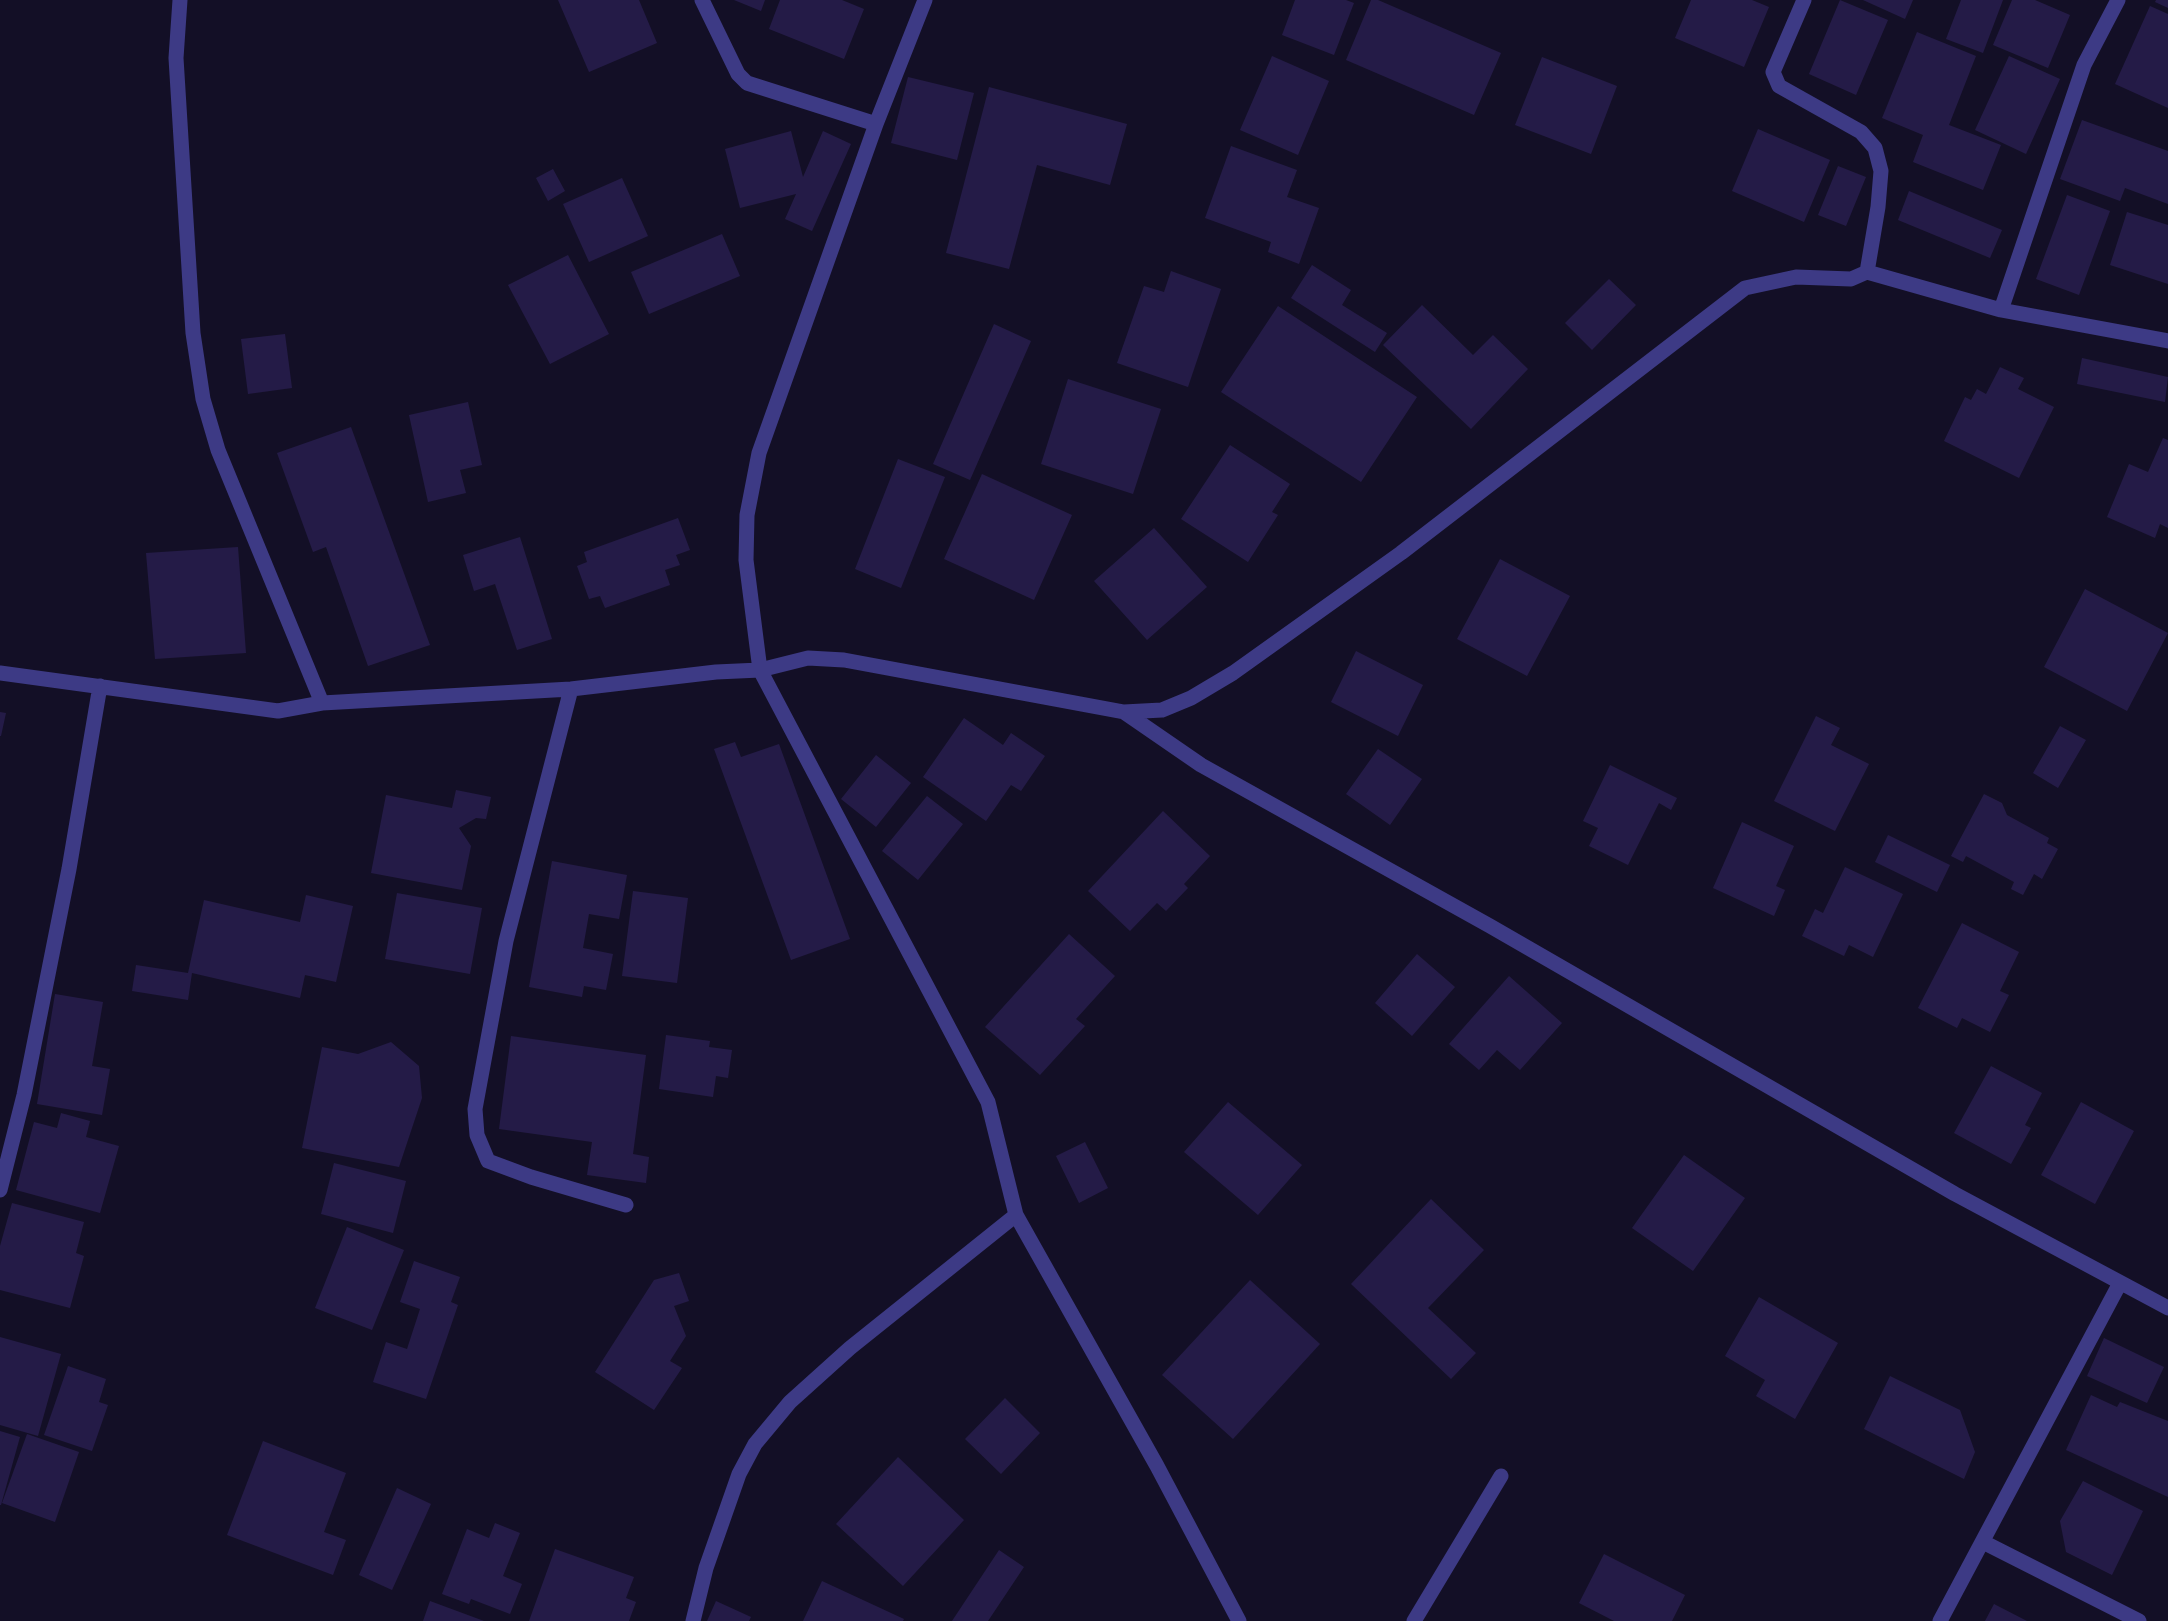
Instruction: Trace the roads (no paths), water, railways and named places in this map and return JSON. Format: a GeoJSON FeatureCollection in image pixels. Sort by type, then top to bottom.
{"type":"FeatureCollection","features":[{"type":"Feature","properties":{"kind":"street"},"geometry":{"type":"LineString","coordinates":[[180,0],[176,58],[193,333],[203,399],[218,450],[322,703]]}},
{"type":"Feature","properties":{"kind":"street"},"geometry":{"type":"LineString","coordinates":[[702,0],[738,74],[747,83],[876,124]]}},
{"type":"Feature","properties":{"kind":"street"},"geometry":{"type":"LineString","coordinates":[[925,0],[876,124],[759,453],[747,516],[746,560],[760,670],[988,1102],[1016,1215],[1157,1466],[1239,1621]]}},
{"type":"Feature","properties":{"kind":"street"},"geometry":{"type":"LineString","coordinates":[[1804,0],[1773,72],[1779,86],[1861,132],[1875,148],[1881,171],[1867,272]]}},
{"type":"Feature","properties":{"kind":"street"},"geometry":{"type":"LineString","coordinates":[[2001,310],[2084,65],[2118,0]]}},
{"type":"Feature","properties":{"kind":"street"},"geometry":{"type":"LineString","coordinates":[[0,673],[278,711],[322,703],[571,689],[716,672],[760,670],[808,658],[844,660],[1124,712],[1162,710],[1191,698],[1233,673],[1401,554],[1745,288],[1796,277],[1851,279],[1867,272],[2001,310],[2168,341]]}},
{"type":"Feature","properties":{"kind":"street"},"geometry":{"type":"LineString","coordinates":[[0,1190],[26,1084],[69,869],[100,686]]}},
{"type":"Feature","properties":{"kind":"street"},"geometry":{"type":"LineString","coordinates":[[571,689],[506,941],[475,1110],[477,1135],[488,1161],[626,1205]]}},
{"type":"Feature","properties":{"kind":"street"},"geometry":{"type":"LineString","coordinates":[[1124,712],[1201,765],[1490,926],[1955,1194],[2168,1308]]}},
{"type":"Feature","properties":{"kind":"street"},"geometry":{"type":"LineString","coordinates":[[693,1621],[706,1568],[736,1485],[755,1444],[790,1402],[850,1348],[1016,1215]]}},
{"type":"Feature","properties":{"kind":"street"},"geometry":{"type":"LineString","coordinates":[[1940,1621],[2120,1283]]}},
{"type":"Feature","properties":{"kind":"street"},"geometry":{"type":"LineString","coordinates":[[1414,1621],[1501,1476]]}},
{"type":"Feature","properties":{"kind":"street"},"geometry":{"type":"LineString","coordinates":[[1983,1542],[2139,1621]]}}]}
